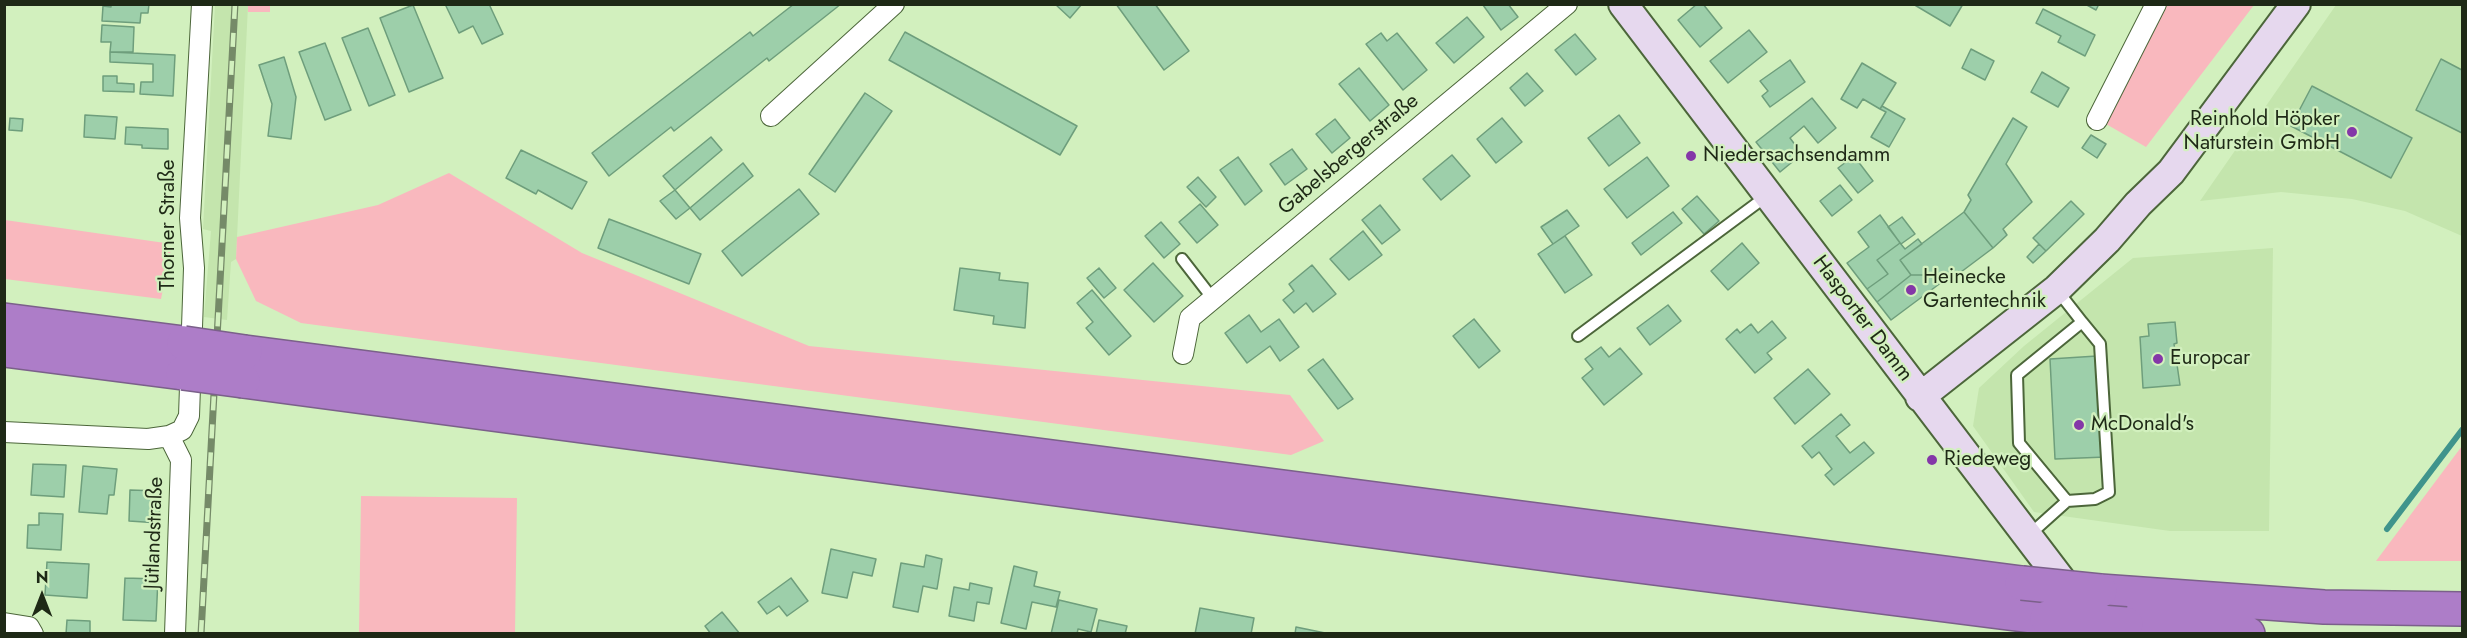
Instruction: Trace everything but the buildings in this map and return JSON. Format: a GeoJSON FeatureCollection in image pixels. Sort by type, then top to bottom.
{"type":"FeatureCollection","features":[{"type":"Feature","properties":{"kind":"highway"},"geometry":{"type":"LineString","coordinates":[[4,320],[184,358],[244,366],[2022,583],[2324,607],[2463,609]]}},
{"type":"Feature","properties":{"kind":"highway"},"geometry":{"type":"LineString","coordinates":[[4,350],[184,358]]}},
{"type":"Feature","properties":{"kind":"highway"},"geometry":{"type":"LineString","coordinates":[[244,366],[1591,561],[2047,618],[2114,629],[2248,633]]}},
{"type":"Feature","properties":{"kind":"main road","name":"Hasporter Damm"},"geometry":{"type":"LineString","coordinates":[[1623,4],[2027,536],[2114,629]]}},
{"type":"Feature","properties":{"kind":"main road"},"geometry":{"type":"LineString","coordinates":[[2138,204],[2157,161],[2273,4]]}},
{"type":"Feature","properties":{"kind":"main road"},"geometry":{"type":"LineString","coordinates":[[1920,397],[2057,289],[2107,240],[2138,204],[2171,172],[2296,4]]}},
{"type":"Feature","properties":{"kind":"street","name":"Thorner Straße"},"geometry":{"type":"LineString","coordinates":[[169,436],[182,430],[189,416],[194,268],[190,218],[202,4]]}},
{"type":"Feature","properties":{"kind":"street"},"geometry":{"type":"LineString","coordinates":[[771,116],[894,4]]}},
{"type":"Feature","properties":{"kind":"street","name":"Gabelsbergerstraße"},"geometry":{"type":"LineString","coordinates":[[1183,354],[1190,318],[1567,4]]}},
{"type":"Feature","properties":{"kind":"street"},"geometry":{"type":"LineString","coordinates":[[2097,120],[2156,4]]}},
{"type":"Feature","properties":{"kind":"street"},"geometry":{"type":"LineString","coordinates":[[4,432],[148,439],[169,436]]}},
{"type":"Feature","properties":{"kind":"street","name":"Jütlandstraße"},"geometry":{"type":"LineString","coordinates":[[169,436],[181,460],[175,633]]}},
{"type":"Feature","properties":{"kind":"street"},"geometry":{"type":"LineString","coordinates":[[4,623],[29,627],[33,633]]}},
{"type":"Feature","properties":{"kind":"lane"},"geometry":{"type":"LineString","coordinates":[[1578,336],[1768,195]]}},
{"type":"Feature","properties":{"kind":"lane"},"geometry":{"type":"LineString","coordinates":[[1182,258],[1213,299]]}},
{"type":"Feature","properties":{"kind":"lane"},"geometry":{"type":"LineString","coordinates":[[2027,536],[2067,501],[2095,500],[2109,492],[2100,344],[2057,289]]}},
{"type":"Feature","properties":{"kind":"lane"},"geometry":{"type":"LineString","coordinates":[[2067,501],[2019,443],[2017,375],[2082,322]]}},
{"type":"Feature","properties":{"kind":"shaded area"},"geometry":{"type":"Polygon","coordinates":[[[215,5],[248,5],[236,259],[231,262],[227,320],[204,317],[211,231],[203,229],[215,5]]]}},
{"type":"Feature","properties":{"kind":"shaded area"},"geometry":{"type":"Polygon","coordinates":[[[248,5],[270,5],[270,12],[248,12],[248,5]]]}},
{"type":"Feature","properties":{"kind":"shaded area"},"geometry":{"type":"Polygon","coordinates":[[[2167,5],[2254,5],[2146,147],[2106,124],[2167,5]]]}},
{"type":"Feature","properties":{"kind":"shaded area"},"geometry":{"type":"Polygon","coordinates":[[[2336,5],[2462,5],[2462,236],[2405,211],[2352,199],[2281,192],[2200,201],[2336,5]]]}},
{"type":"Feature","properties":{"kind":"shaded area"},"geometry":{"type":"Polygon","coordinates":[[[449,173],[582,253],[809,346],[1290,395],[1324,441],[1291,455],[301,323],[256,301],[236,259],[237,237],[378,205],[449,173]]]}},
{"type":"Feature","properties":{"kind":"shaded area"},"geometry":{"type":"Polygon","coordinates":[[[5,220],[172,244],[161,299],[5,279],[5,220]]]}},
{"type":"Feature","properties":{"kind":"shaded area"},"geometry":{"type":"Polygon","coordinates":[[[2273,248],[2269,531],[2170,531],[2034,512],[1973,426],[1979,388],[2024,346],[2133,258],[2273,248]]]}},
{"type":"Feature","properties":{"kind":"shaded area"},"geometry":{"type":"Polygon","coordinates":[[[2462,446],[2462,561],[2376,561],[2462,446]]]}},
{"type":"Feature","properties":{"kind":"shaded area"},"geometry":{"type":"Polygon","coordinates":[[[361,496],[517,498],[515,633],[359,633],[361,496]]]}},
{"type":"Feature","properties":{"kind":"waterway"},"geometry":{"type":"LineString","coordinates":[[2387,529],[2462,430]]}},
{"type":"Feature","properties":{"kind":"railway"},"geometry":{"type":"LineString","coordinates":[[201,634],[235,4]]}},
{"type":"Feature","properties":{"kind":"place","name":"Reinhold Höpker Naturstein GmbH"},"geometry":{"type":"Point","coordinates":[2352,132]}},
{"type":"Feature","properties":{"kind":"place","name":"Niedersachsendamm"},"geometry":{"type":"Point","coordinates":[1691,156]}},
{"type":"Feature","properties":{"kind":"place","name":"Heinecke Gartentechnik"},"geometry":{"type":"Point","coordinates":[1911,290]}},
{"type":"Feature","properties":{"kind":"place","name":"Europcar"},"geometry":{"type":"Point","coordinates":[2158,359]}},
{"type":"Feature","properties":{"kind":"place","name":"McDonald's"},"geometry":{"type":"Point","coordinates":[2079,425]}},
{"type":"Feature","properties":{"kind":"place","name":"Riedeweg"},"geometry":{"type":"Point","coordinates":[1932,460]}}]}
